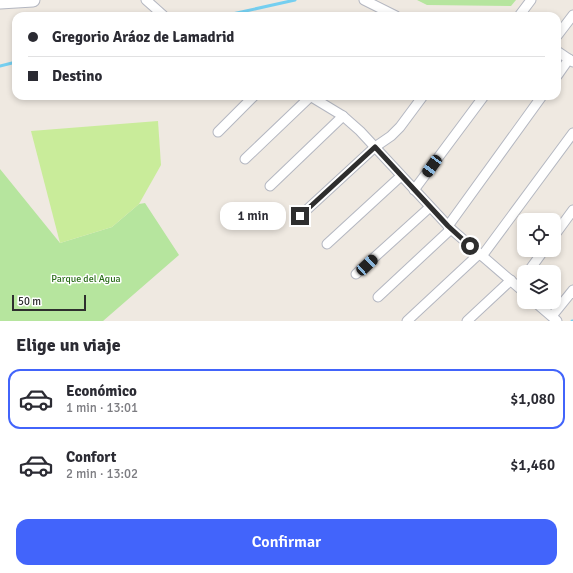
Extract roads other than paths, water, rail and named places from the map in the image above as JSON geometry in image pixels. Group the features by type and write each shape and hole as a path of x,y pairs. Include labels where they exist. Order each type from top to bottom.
{"main road":[{"path":"0,2 33,0"}],"street":[{"path":"146,0 160,12"},
{"path":"364,0 388,12"},
{"path":"522,12 531,0"},
{"path":"561,31 573,15"},
{"path":"561,54 571,61 561,72"},
{"path":"218,132 250,100"},
{"path":"245,159 307,100"},
{"path":"318,100 344,116 375,147 450,228 517,286 467,321"},
{"path":"300,216 375,147 391,136 400,127 420,100"},
{"path":"414,190 481,100"},
{"path":"378,297 450,228 539,100"},
{"path":"270,186 344,116"},
{"path":"406,321 481,255 573,133"},
{"path":"327,244 401,176"},
{"path":"356,274 430,206"},
{"path":"561,226 573,210"},
{"path":"543,309 555,319 573,290"}],"waterway":[{"path":"241,12 295,0"},
{"path":"0,66 12,63"}],"park label":[{"name":"Parque del Agua","path":"86,279"}]}
